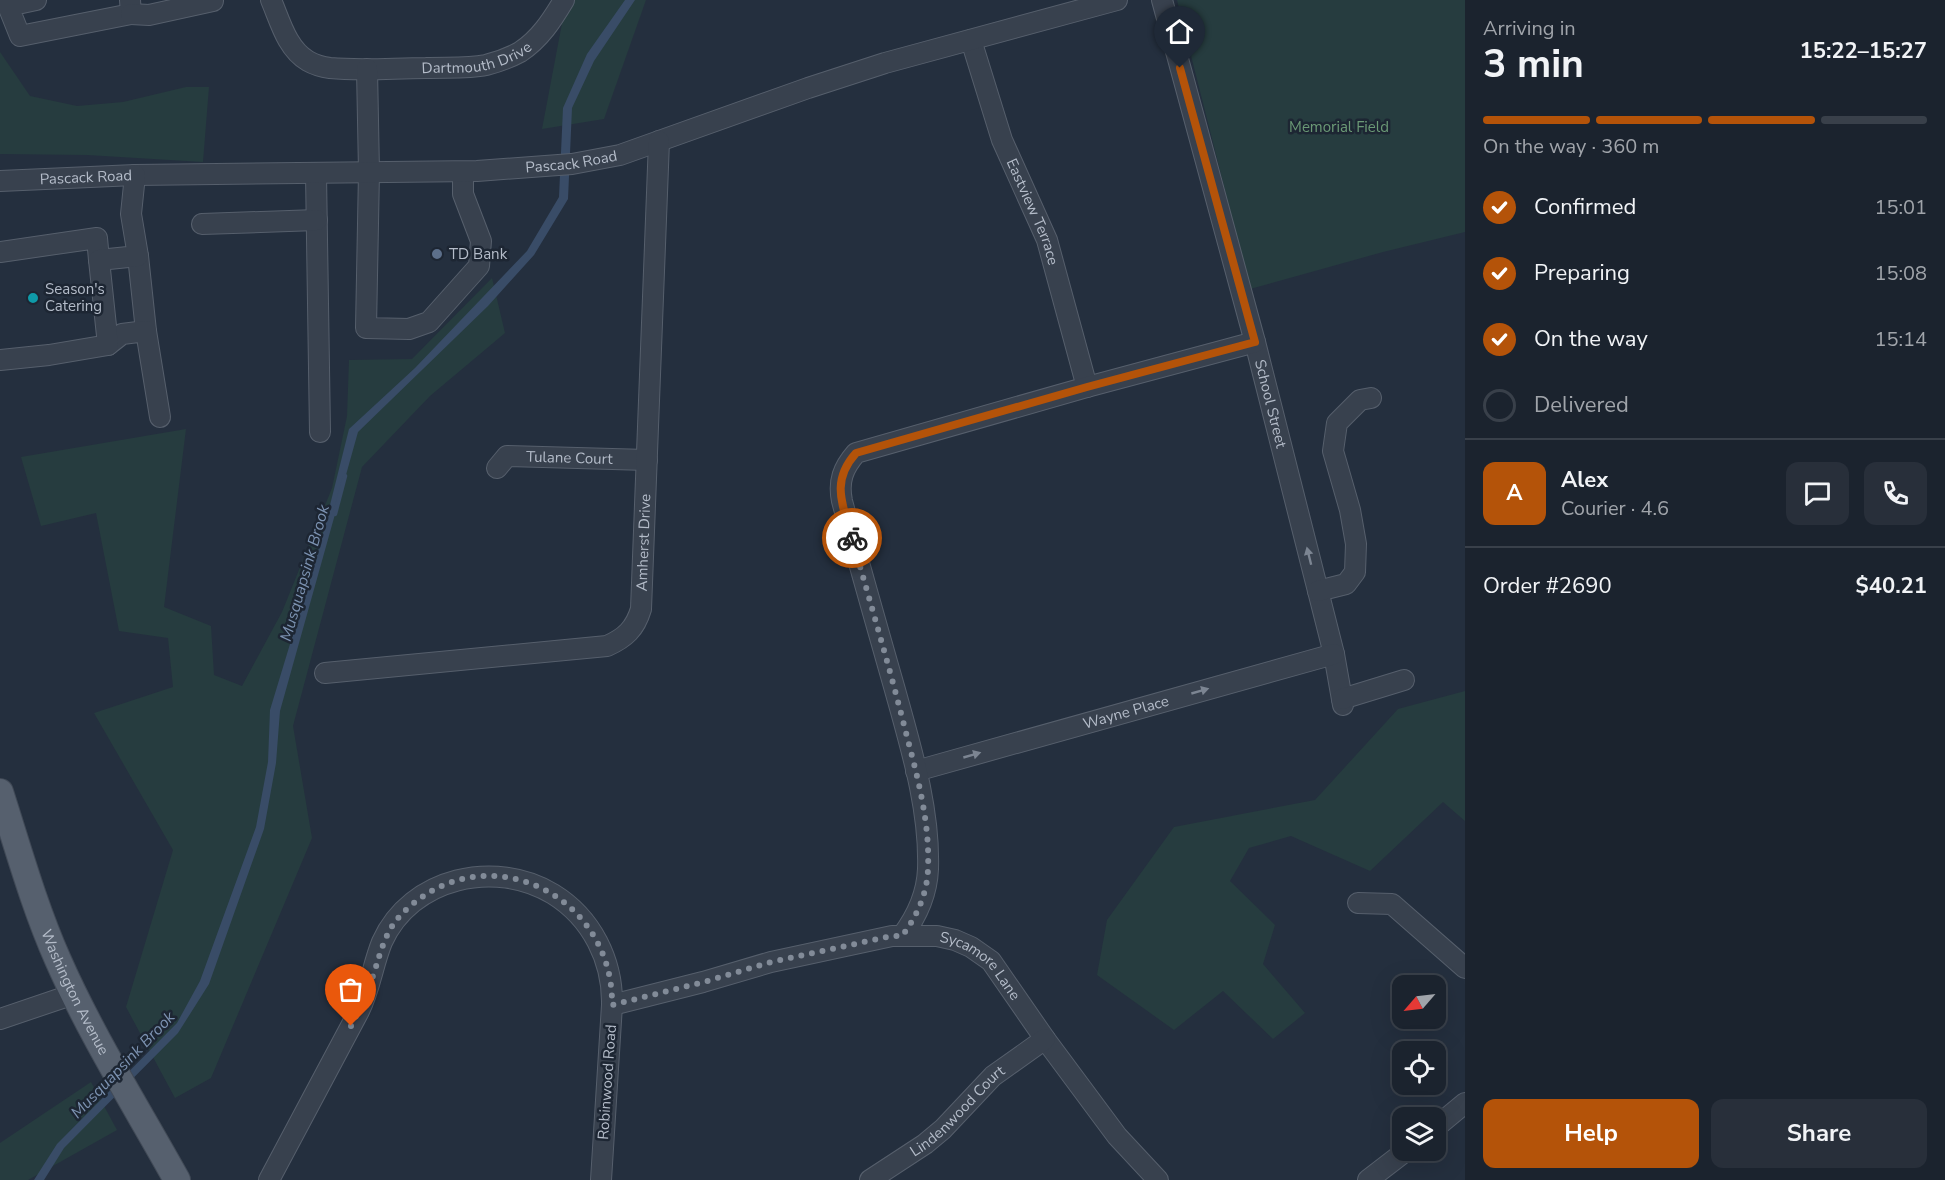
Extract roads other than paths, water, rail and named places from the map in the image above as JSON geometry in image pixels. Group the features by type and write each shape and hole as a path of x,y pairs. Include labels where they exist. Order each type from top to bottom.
{"main road":[{"name":"Washington Avenue","path":"0,792 44,925 74,994 177,1180"}],"street":[{"path":"36,0 8,6 20,36 130,7 149,15 213,1"},
{"name":"Dartmouth Drive","path":"271,0 288,40 296,52 307,60 330,68 367,69 464,67 503,60 536,39 549,24 564,0"},
{"path":"280,21 290,0"},
{"name":"Pascack Road","path":"0,181 135,175 463,172 577,163 620,155 824,82 885,63 1117,0"},
{"name":"School Street","path":"1162,0 1255,342 1334,654 1342,702 1404,680"},
{"name":"Eastview Terrace","path":"971,40 1002,140 1047,240 1087,387"},
{"path":"367,69 369,172 366,328 409,329 429,322 479,266 481,241 463,194 463,172"},
{"name":"Amherst Drive","path":"325,673 607,646 630,632 638,620 641,609 659,141"},
{"path":"316,174 320,432"},
{"path":"135,175 131,214 160,417"},
{"path":"202,224 317,220"},
{"path":"0,252 97,238 108,345"},
{"path":"99,260 138,256"},
{"path":"0,360 108,345 122,334 146,331"},
{"path":"902,936 912,923 926,888 928,870 926,821 916,771 842,501 841,476 847,463 856,453 1255,342"},
{"path":"1318,591 1346,584 1355,572 1356,544 1352,521 1333,451 1337,423 1359,400 1371,398"},
{"name":"Tulane Court","path":"497,468 507,456 647,460"},
{"name":"Wayne Place","path":"916,771 1334,654"},
{"name":"Robinwood Road","path":"269,1180 361,1007 387,934 406,909 421,896 438,886 459,879 479,876 504,876 524,880 541,887 575,911 600,944 608,965 612,987 601,1180"},
{"path":"1358,903 1392,904 1465,968"},
{"name":"Sycamore Lane","path":"612,1005 704,982 771,962 892,936 937,936 956,940 988,958 1044,1039 1117,1136 1158,1180"},
{"path":"0,1019 74,994"},
{"name":"Lindenwood Court","path":"870,1180 926,1144 993,1076 1044,1039"},
{"path":"1446,1120 1462,1109"},
{"path":"1368,1180 1393,1161"}],"water":[{"path":"625,0 635,0 594,61 572,108 568,199 534,255 488,306 358,432 280,711 276,763 264,829 209,984 178,1033 64,1148 44,1180 34,1180 57,1144 177,1023 200,981 256,827 268,762 270,710 320,545 349,429 415,368 527,251 559,197 563,108 587,54"}],"waterway":[{"name":"Musquapsink Brook","path":"335,514 345,476"}],"place":[{"name":"TD Bank","path":"437,254"},
{"name":"Season's Catering","path":"33,298"}],"park label":[{"name":"Memorial Field","path":"1339,127"}]}
